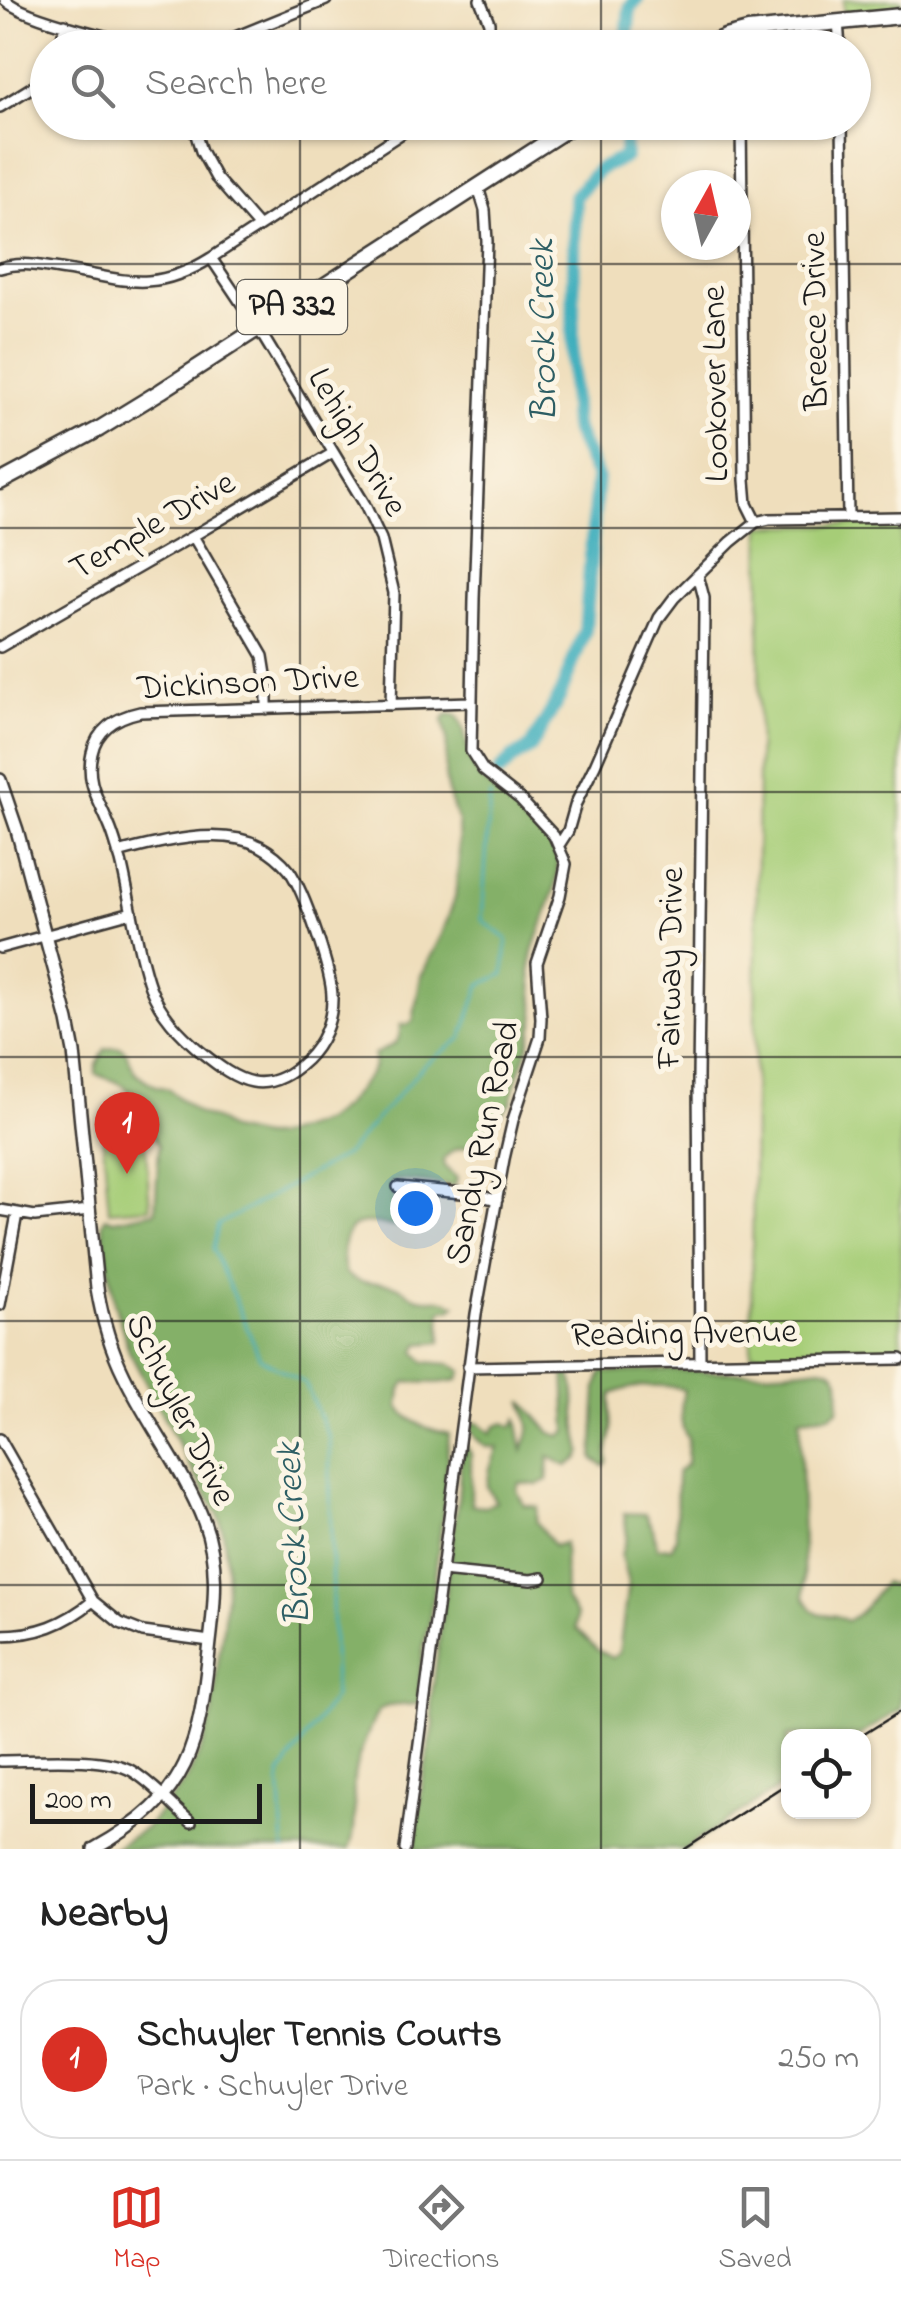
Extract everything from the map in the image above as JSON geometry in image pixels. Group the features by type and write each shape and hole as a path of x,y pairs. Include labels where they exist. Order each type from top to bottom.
{"main road":[{"path":"757,30 901,16"},
{"name":"PA 332","path":"0,482 99,428 550,140"}],"street":[{"path":"5,0 24,13 86,30"},
{"path":"252,30 326,0"},
{"path":"480,0 489,30"},
{"path":"838,21 839,30"},
{"path":"64,30 65,24"},
{"path":"0,108 30,89"},
{"path":"198,140 216,178 258,226"},
{"path":"0,268 27,263 132,282 165,280 211,258 390,140"},
{"name":"Lookover Lane","path":"741,140 744,480 747,504 756,522"},
{"name":"Breece Drive","path":"842,140 848,518"},
{"path":"478,187 486,210 486,241 471,746 476,762 520,799 559,845 660,618 674,598 756,522 901,517"},
{"name":"Lehigh Drive","path":"211,258 258,328 374,522 390,569 394,610 391,705"},
{"name":"Temple Drive","path":"0,647 333,453"},
{"path":"194,536 263,656 267,709"},
{"name":"Fairway Drive","path":"698,575 704,616 698,1078 700,1364"},
{"name":"Dickinson Drive","path":"118,853 174,839 228,838 250,842 289,870 332,984 330,1015 323,1038 287,1075 267,1083 242,1081 182,1036 158,1003 146,972 110,827 90,782 93,748 103,730 120,718 140,712 471,702"},
{"name":"Schuyler Drive","path":"0,780 46,936 74,1052 97,1288 112,1349 198,1508 208,1534 216,1582 199,1728 180,1774 132,1827 94,1849"},
{"name":"Sandy Run Road","path":"406,1849 468,1367 513,1120 540,1038 538,962 563,883 565,858 559,845"},
{"path":"0,948 132,912"},
{"path":"398,1187 497,1200"},
{"path":"0,1210 35,1216 90,1210"},
{"path":"0,1305 16,1214"},
{"name":"Reading Avenue","path":"468,1367 901,1359"},
{"path":"0,1439 94,1600 120,1622 143,1632 210,1641"},
{"path":"442,1571 542,1578"},
{"path":"0,1635 55,1626 94,1600"},
{"path":"0,1761 115,1764 134,1772 191,1822"}],"green space":[{"path":"843,0 901,0 901,9 844,14"},
{"path":"901,524 901,1351 751,1354 761,526"},
{"path":"447,714 457,715 471,762 481,779 534,824 553,848 558,866 533,952 534,1022 511,1103 484,1139 453,1151 443,1160 457,1178 455,1186 399,1180 391,1183 402,1226 360,1224 348,1233 343,1248 346,1274 353,1278 394,1285 416,1297 456,1305 441,1312 441,1342 419,1344 416,1352 424,1362 450,1364 462,1371 458,1380 406,1382 399,1407 415,1422 449,1434 419,1703 388,1706 375,1717 355,1771 349,1849 112,1849 147,1827 187,1779 203,1745 216,1691 226,1570 218,1514 129,1351 114,1302 102,1223 106,1217 113,1220 155,1212 159,1145 133,1108 137,1105 129,1091 96,1074 96,1067 105,1049 120,1047 135,1072 168,1089 199,1114 230,1130 262,1137 276,1137 325,1121 344,1106 370,1074 374,1055 397,1041 400,1025 413,1021 421,976 455,898 458,822 445,774 447,740 443,719"},
{"path":"145,1136 150,1208 109,1211 103,1139"},
{"path":"822,1367 835,1372 839,1382 838,1410 829,1415 800,1418 804,1597 820,1615 834,1615 847,1621 863,1609 884,1583 891,1586 901,1574 901,1709 870,1729 781,1729 781,1787 684,1849 415,1849 422,1783 434,1725 431,1701 463,1440 471,1454 471,1505 496,1502 487,1487 498,1447 486,1447 480,1442 473,1434 471,1422 491,1433 505,1423 512,1427 517,1419 523,1450 530,1429 523,1401 551,1433 561,1436 567,1431 564,1371 570,1373 582,1452 567,1466 549,1457 547,1480 537,1485 519,1483 517,1490 524,1505 538,1507 536,1521 554,1546 564,1543 565,1598 576,1615 576,1629 596,1649 612,1658 619,1653 628,1583 621,1555 627,1536 624,1513 645,1514 657,1548 672,1547 676,1537 677,1472 687,1464 688,1438 682,1421 684,1390 657,1386 628,1389 612,1394 608,1461 604,1466 593,1459 597,1387 602,1372"}],"waterway":[{"name":"Brock Creek","path":"628,30 630,7 637,0"},
{"name":"Brock Creek","path":"500,771 530,748 559,698 585,631 597,477 574,427 575,196 599,169 625,157 625,140"},
{"name":"Brock Creek","path":"284,1849 280,1775 334,1697 329,1438 305,1383 260,1358 213,1249 218,1225 345,1155 424,1065 462,1038 480,985 504,974 507,939 482,920 490,795"}],"railway":[{"path":"871,1730 901,1711"},
{"path":"685,1849 781,1787"}],"place":[{"name":"Schuyler Tennis Courts","path":"127,1174"}]}
